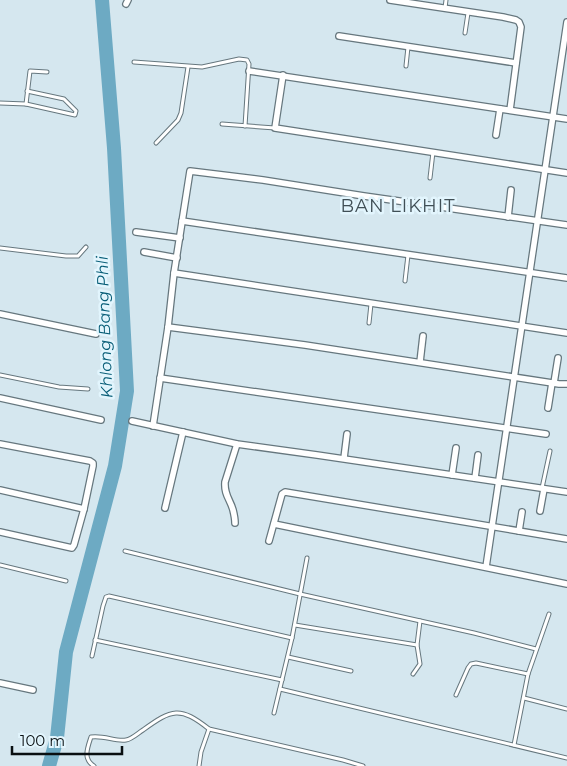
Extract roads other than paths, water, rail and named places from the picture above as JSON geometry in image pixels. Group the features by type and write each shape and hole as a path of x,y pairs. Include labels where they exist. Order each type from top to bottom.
{"street":[{"path":"390,0 510,18 520,22 510,110"},
{"path":"486,567 567,22"},
{"path":"339,36 516,63"},
{"path":"249,71 567,119"},
{"path":"283,75 275,128 567,173"},
{"path":"496,135 500,109"},
{"path":"153,426 189,172 192,170 567,226"},
{"path":"508,217 511,190"},
{"path":"182,221 567,278"},
{"path":"136,232 180,238"},
{"path":"144,252 177,258"},
{"path":"174,273 567,333"},
{"path":"0,314 96,334"},
{"path":"168,327 305,345 567,384"},
{"path":"420,362 424,336"},
{"path":"548,408 558,358"},
{"path":"160,378 546,434"},
{"path":"0,398 101,420"},
{"path":"132,421 237,444 344,458 567,492"},
{"path":"165,508 183,432"},
{"path":"344,458 347,434"},
{"path":"0,444 93,463 84,509 72,548 0,532"},
{"path":"235,523 233,510 224,488 237,444"},
{"path":"452,475 456,448"},
{"path":"475,478 478,455"},
{"path":"540,510 543,488"},
{"path":"0,490 84,509"},
{"path":"269,541 282,494 285,492 567,539"},
{"path":"519,531 522,512"},
{"path":"274,524 567,584"},
{"path":"0,683 33,690"}],"lane":[{"path":"445,8 446,0"},
{"path":"465,33 468,12"},
{"path":"406,66 408,47"},
{"path":"134,62 202,67 239,59 247,60 249,71 245,126"},
{"path":"156,143 178,120 181,113 188,67"},
{"path":"26,104 30,70 47,72"},
{"path":"0,103 26,104 75,115 76,111 64,98 28,91"},
{"path":"222,124 275,128"},
{"path":"430,178 433,152"},
{"path":"0,248 78,256 86,247"},
{"path":"405,281 408,255"},
{"path":"369,324 372,303"},
{"path":"0,375 59,387 88,390"},
{"path":"543,488 550,451"},
{"path":"125,552 300,594 474,632 536,649"},
{"path":"274,712 295,625 307,558"},
{"path":"0,565 66,581"},
{"path":"92,656 103,606 106,597 109,596 292,638"},
{"path":"514,745 528,674 550,614"},
{"path":"413,674 420,664 416,644 420,621"},
{"path":"295,625 416,644"},
{"path":"96,640 282,680"},
{"path":"288,657 351,671"},
{"path":"456,695 471,664 476,663 528,674"},
{"path":"280,689 567,758"},
{"path":"524,698 567,709"},
{"path":"94,766 87,760 91,737 98,736 127,740 157,719 179,712 191,716 208,729 363,766"},
{"path":"199,766 208,729"}],"waterway":[{"name":"Khlong Bang Phli","path":"49,766 57,738 66,652 115,466 127,391 114,148 102,0"}],"district":[{"name":"BAN LIKHIT","path":"398,206"}]}
